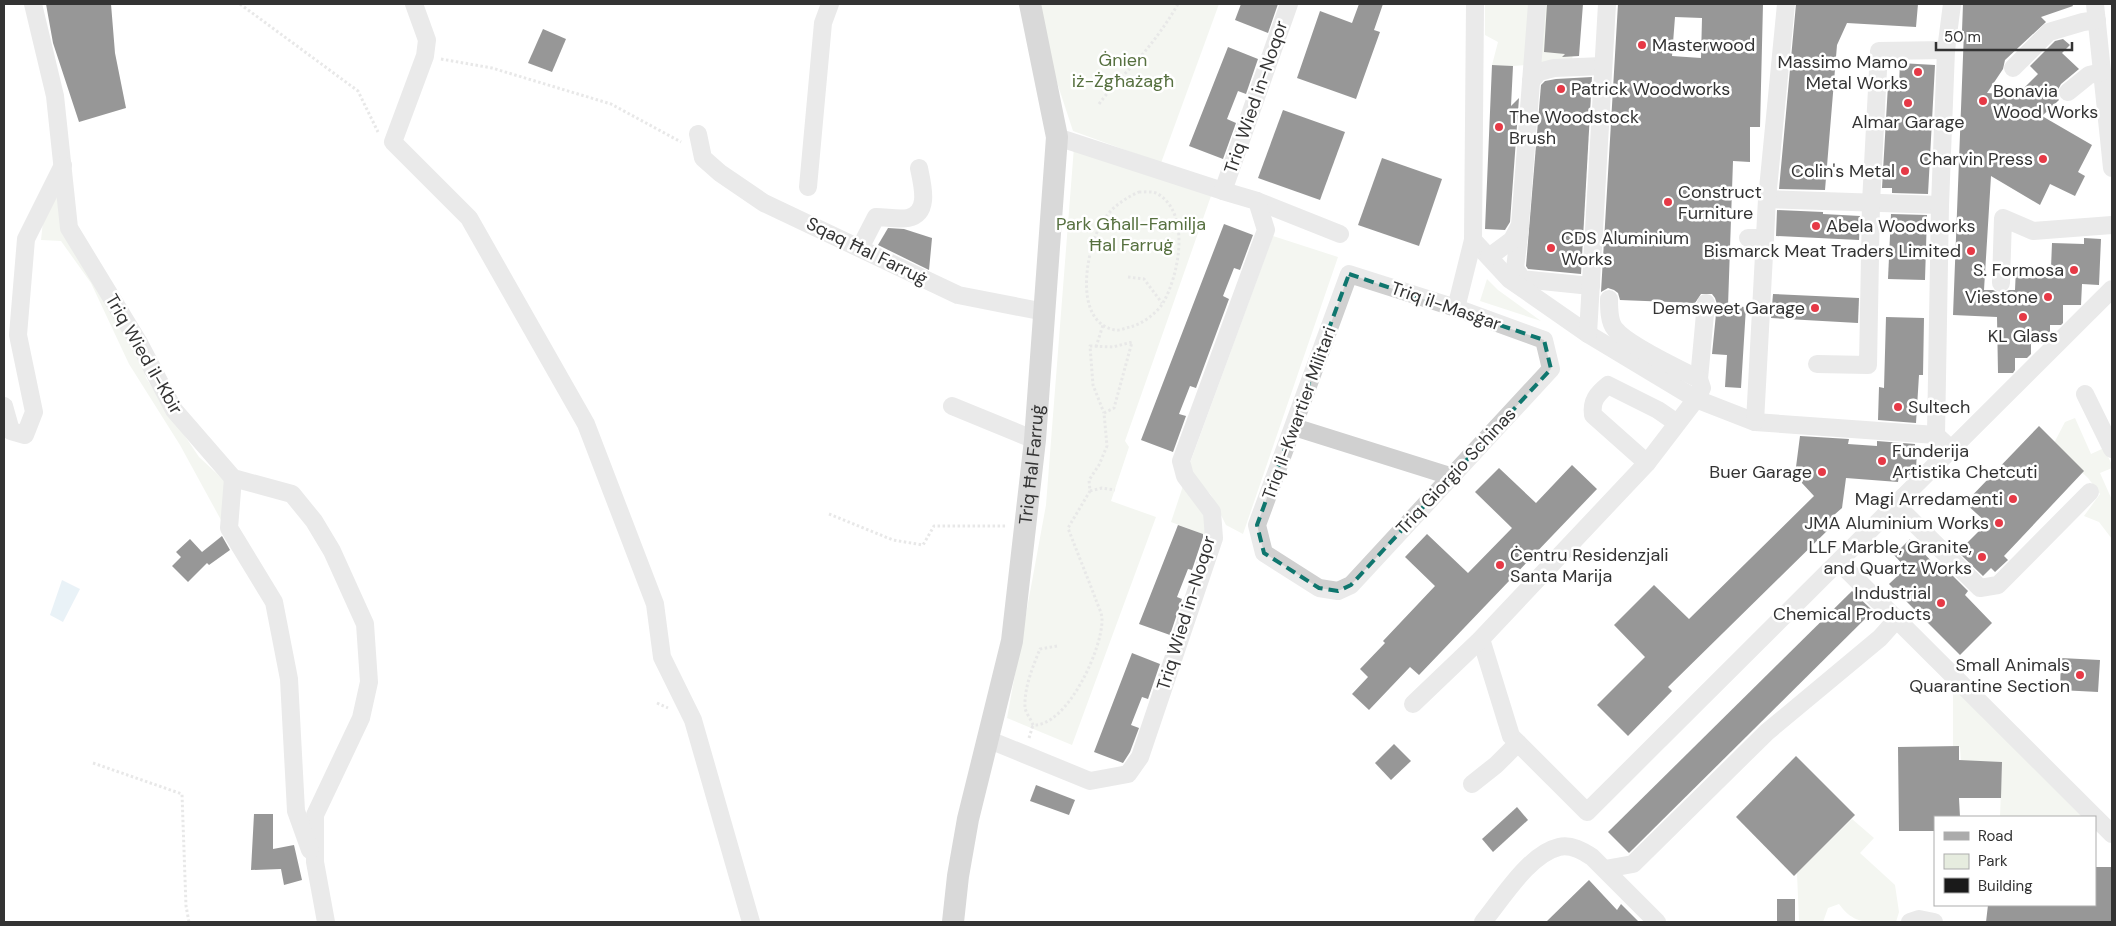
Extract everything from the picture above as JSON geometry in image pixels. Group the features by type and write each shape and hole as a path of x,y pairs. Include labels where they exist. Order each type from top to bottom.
{"main road":[{"name":"Triq Ħal Farruġ","path":"953,922 958,876 968,819 1012,641 1036,440 1056,137 1030,4"}],"street":[{"name":"Triq Wied il-Kbir","path":"33,4 55,96 69,228 139,343 174,410 233,478"},
{"path":"414,4 427,40 425,56 393,142 469,218 586,424 655,604 662,657 692,720 751,922"},
{"path":"808,187 823,23 830,4"},
{"name":"Triq Wied in-Noqor","path":"1223,191 1289,4"},
{"path":"1456,308 1473,240 1475,4"},
{"path":"1537,4 1520,225 1514,268 1522,279 1591,286"},
{"path":"1588,334 1607,4"},
{"path":"1755,422 1757,238 1766,199 1786,4"},
{"path":"1936,435 1940,205 1946,50 1952,4"},
{"path":"2013,68 2049,32 2083,22 2096,12"},
{"path":"2096,12 2112,168"},
{"path":"1817,364 1868,364 1871,203 1879,51 1946,50"},
{"path":"1531,81 1539,72 1554,68 1603,66"},
{"path":"2068,92 2089,75 2102,72"},
{"path":"698,134 703,158"},
{"name":"Triq Wied in-Noqor","path":"1056,137 1256,201 1340,234"},
{"name":"Sqaq Ħal Farruġ","path":"703,158 720,173 764,203 958,295 1045,312"},
{"path":"4,406 12,431 25,435 34,412 18,335 26,239 63,165"},
{"path":"860,248 876,217 909,218 917,214 923,205 924,196 919,168"},
{"path":"1766,199 1940,205"},
{"name":"Triq Wied in-Noqor","path":"987,739 1090,781 1128,774 1140,757 1214,538 1212,512 1185,476 1181,461 1266,230 1256,201"},
{"path":"2001,283 2003,218 2033,231 2112,225"},
{"path":"1489,257 1512,240 1520,225"},
{"path":"1473,240 1509,279 1588,334 1696,398 1755,422 1936,435 1951,449"},
{"name":"Triq il-Masġar","path":"1349,274 1456,308 1544,340"},
{"name":"Triq il-Kwartier Militari","path":"1338,591 1318,588 1264,553 1257,525 1349,274"},
{"path":"1481,639 1511,736 1587,812 2112,289"},
{"path":"1609,299 1610,313 1615,329 1635,345 1699,379"},
{"path":"1413,704 1481,639 1647,463 1696,398 1702,388 1699,379 1703,339 1701,303"},
{"name":"Triq Giorgio Schinas","path":"1338,591 1351,586 1450,476 1551,369 1544,340"},
{"path":"1647,463 1593,416 1592,405 1598,393 1608,385 1658,410 1677,423"},
{"path":"2085,394 2112,449"},
{"path":"952,406 1036,440"},
{"path":"1294,427 1450,476"},
{"path":"315,862 315,814 361,718 369,682 365,624 332,551 314,521 292,494 233,478 229,528 274,602 289,679 296,811 315,862 326,922"},
{"path":"1896,505 1980,588 1998,585 2090,492"},
{"path":"1839,562 2094,816"},
{"path":"1605,869 1633,864 1767,732 1880,638 1897,619"},
{"path":"1472,784 1496,765 1518,743"},
{"path":"2096,818 2112,834"},
{"path":"1483,922 1540,854 1561,846 1579,849 1605,869 1657,922"},
{"path":"1910,922 1919,919 1934,922"}],"path":[{"path":"240,4 358,91 377,131 393,142"},
{"path":"1099,104 1110,88 1135,62 1169,20 1178,4"},
{"path":"425,56 492,68 611,104 686,144 703,158"},
{"path":"1139,192 1156,193 1169,204 1178,225 1179,251 1175,271 1162,303 1139,324 1116,330 1103,325 1095,317 1088,300 1086,283 1088,259 1100,226 1123,199 1139,192"},
{"path":"1128,277 1144,279 1162,303"},
{"path":"1096,347 1103,325"},
{"path":"1057,646 1040,649 1035,662 1025,708 1033,725 1041,725 1056,717 1070,702 1096,649 1102,618 1068,528 1090,491 1089,480 1107,446 1104,414 1093,385 1090,346 1113,347 1132,342 1114,408 1104,414"},
{"path":"1090,491 1102,488 1114,490"},
{"path":"829,514 893,540 923,545 934,526 1026,526"},
{"path":"93,763 182,794 186,906 189,922"}],"highlighted area":[{"path":"1349,274 1544,340 1551,369 1351,585 1338,591 1319,588 1264,553 1257,525"}],"green space":[{"name":"Ġnien iż-Żgħażagħ","path":"1039,4 1219,4 1161,163 1073,131 1048,55"},
{"path":"1485,4 1579,4 1572,61 1513,66 1492,65 1498,42 1485,35"},
{"name":"Park Għall-Familja Ħal Farruġ","path":"1074,147 1211,196 1125,441 1129,447 1111,501 1156,517 1072,745 1007,718 1046,505"},
{"path":"63,184 60,226 83,254 144,369 146,378 199,457 229,485 221,520 180,445 129,364 91,283 61,241 41,240 44,212"},
{"path":"1273,236 1338,257 1243,534 1226,525 1211,495 1194,476 1190,463"},
{"path":"1487,279 1498,290 1541,321 1480,301"},
{"path":"2075,418 2091,454 2104,448 2112,465 2112,468 2100,473 2112,500 2112,539 2099,522 2084,516 2100,494 2088,478 2053,445 2065,422"},
{"path":"1183,486 1203,506 1208,536 1171,522"},
{"path":"1953,688 2085,816 2000,816 2002,762 1961,761 1960,747 1953,746"},
{"path":"1852,819 1874,838 1860,853 1895,885 1899,912 1896,922 1863,921 1851,916 1839,904 1828,908 1823,922 1799,922 1797,873"}],"water":[{"path":"62,580 80,589 63,622 50,615"}],"building":[{"path":"46,4 111,4 115,53 126,108 79,122 53,43"},
{"path":"1241,4 1278,4 1268,33 1235,20"},
{"path":"1359,4 1383,4 1374,30 1380,32 1356,99 1297,78 1320,11 1352,23"},
{"path":"1547,4 1583,4 1579,56 1562,57 1565,54 1544,52"},
{"path":"1618,4 1763,4 1760,127 1750,127 1750,162 1733,161 1728,306 1746,307 1741,388 1725,387 1727,355 1712,354 1717,304 1712,294 1701,294 1695,303 1620,300 1618,293 1614,290 1608,288 1601,292","holes":["1675,17 1702,18 1701,58 1672,56"]},
{"path":"1796,4 1918,4 1916,27 1847,23 1837,45 1825,190 1779,189"},
{"path":"1963,4 2072,4 2073,6 2041,17 2046,22 2005,60 2003,69 1987,93 2017,95 2038,74 2030,66 2055,41 2063,39 2070,45 2062,53 2079,69 2061,84 2055,95 2059,100 2042,116 2092,145 2078,172 2085,176 2075,196 2050,184 2040,205 1991,176 1984,290 1993,290 2001,294 2009,290 2015,290 2016,268 2051,268 2052,243 2084,244 2084,238 2101,239 2099,285 2082,284 2081,305 2063,305 2063,323 2061,325 2050,325 2050,336 2042,344 2031,344 2031,354 2027,358 2015,358 2015,370 2013,373 1998,373 1997,317 1953,315 1964,31 1962,31"},
{"path":"543,29 566,39 552,72 528,63"},
{"path":"1228,47 1258,59 1246,94 1238,91 1227,119 1236,123 1223,159 1189,146"},
{"path":"1900,63 1935,65 1928,194 1892,193 1892,188 1882,188 1888,85 1899,85"},
{"name":"The Woodstock Brush","path":"1492,65 1513,66 1511,106 1519,98 1510,222 1505,230 1485,229"},
{"path":"1592,77 1581,274 1528,269 1526,266 1541,85 1545,81 1556,79"},
{"path":"1283,110 1345,132 1320,200 1258,178"},
{"path":"1382,158 1442,179 1419,246 1358,225"},
{"name":"Abela Woodworks","path":"1777,210 1860,216 1859,240 1776,236"},
{"path":"1891,214 1927,215 1925,280 1888,279"},
{"path":"1224,224 1253,235 1240,270 1234,268 1223,296 1229,299 1196,388 1190,386 1179,414 1186,416 1173,452 1141,440"},
{"path":"888,228 904,229 932,238 929,270 878,245"},
{"name":"Demsweet Garage","path":"1773,294 1859,298 1858,323 1771,318"},
{"path":"1886,317 1924,318 1923,375 1919,375 1916,423 1878,420 1879,387 1884,388"},
{"path":"2039,426 2084,471 2004,556 2008,560 1995,572 1991,568 1983,576 1958,552 1987,523 1965,503"},
{"path":"1800,436 1849,439 1848,444 1877,446 1877,441 1915,444 1915,449 1917,449 1916,470 1911,475 1899,474 1898,482 1846,478 1842,508 1826,522 1831,527 1668,687 1672,691 1628,736 1597,705 1645,657 1614,625 1654,585 1689,619 1814,496 1801,482 1796,467"},
{"name":"Ċentru Residenzjali Santa Marija","path":"1572,465 1597,489 1419,675 1410,667 1369,710 1352,694 1368,677 1360,669 1385,643 1383,641 1435,586 1405,557 1427,534 1468,573 1512,528 1475,492 1499,468 1536,503"},
{"path":"1178,525 1203,534 1203,537 1192,570 1188,569 1177,597 1182,599 1170,635 1139,624"},
{"path":"222,536 230,550 209,565 207,563 188,582 172,566 181,557 176,552 190,539 202,552"},
{"name":"Industrial Chemical Products","path":"1910,539 1940,570 1944,567 1968,591 1965,595 1992,623 1960,655 1889,584 1906,568 1894,555"},
{"path":"1852,591 1873,611 1629,853 1608,832"},
{"path":"1132,653 1160,664 1148,699 1142,697 1131,725 1139,728 1130,752 1123,763 1094,752"},
{"name":"Small Animals Quarantine Section","path":"2061,658 2100,660 2098,692 2060,690"},
{"path":"1394,744 1411,761 1391,780 1375,763"},
{"path":"1959,746 1959,760 2002,762 2001,798 1959,798 1960,816 1934,816 1934,831 1899,831 1898,747"},
{"path":"1796,756 1855,815 1794,876 1736,817"},
{"path":"1036,785 1075,800 1069,815 1030,801"},
{"path":"1517,807 1528,820 1493,852 1482,839"},
{"path":"254,814 273,814 273,849 294,845 302,880 284,885 281,869 251,870"},
{"path":"2096,867 2112,867 2112,922 1986,922 1988,906 2096,906"},
{"path":"1589,880 1617,910 1621,904 1639,922 1546,922"},
{"path":"1777,899 1795,899 1795,922 1777,922"}],"place":[{"name":"Masterwood","path":"1642,45"},
{"name":"Massimo Mamo Metal Works","path":"1918,72"},
{"name":"Patrick Woodworks","path":"1561,89"},
{"name":"Bonavia Wood Works","path":"1983,101"},
{"name":"Almar Garage","path":"1908,103"},
{"name":"The Woodstock Brush","path":"1499,127"},
{"name":"Charvin Press","path":"2043,159"},
{"name":"Colin's Metal","path":"1905,171"},
{"name":"Construct Furniture","path":"1668,202"},
{"name":"Abela Woodworks","path":"1816,226"},
{"name":"CDS Aluminium Works","path":"1551,248"},
{"name":"Bismarck Meat Traders Limited","path":"1971,251"},
{"name":"S. Formosa","path":"2074,270"},
{"name":"Viestone","path":"2048,297"},
{"name":"Demsweet Garage","path":"1815,308"},
{"name":"KL Glass","path":"2023,317"},
{"name":"Sultech","path":"1898,407"},
{"name":"Funderija Artistika Chetcuti","path":"1882,461"},
{"name":"Buer Garage","path":"1822,472"},
{"name":"Magi Arredamenti","path":"2013,499"},
{"name":"JMA Aluminium Works","path":"1999,523"},
{"name":"LLF Marble, Granite, and Quartz Works","path":"1982,557"},
{"name":"Ċentru Residenzjali Santa Marija","path":"1500,565"},
{"name":"Industrial Chemical Products","path":"1941,603"},
{"name":"Small Animals Quarantine Section","path":"2080,675"}]}
